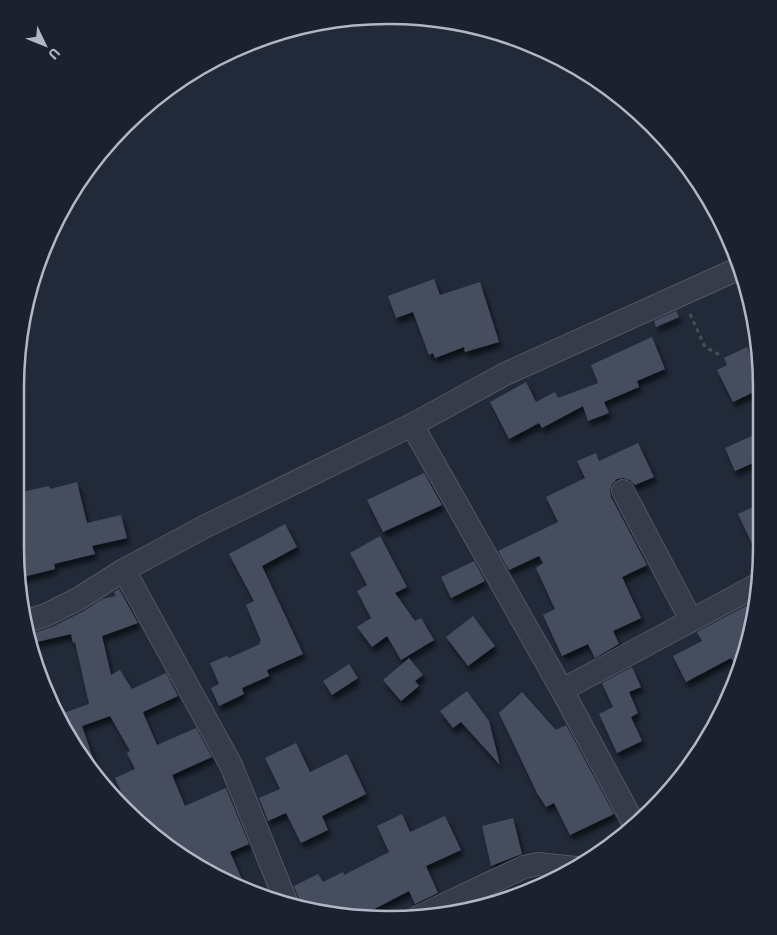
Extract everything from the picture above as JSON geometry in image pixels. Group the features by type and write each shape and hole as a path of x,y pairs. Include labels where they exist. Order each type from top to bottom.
{"street":[{"path":"31,620 46,615 78,599 124,570 204,526 412,425 506,374 734,271"},
{"path":"412,425 562,690 631,819"},
{"path":"623,491 691,620"},
{"path":"124,570 231,764 284,896"},
{"path":"562,690 750,589"},
{"path":"440,907 524,867 538,864 563,867"}],"path":[{"path":"681,295 705,347 720,356"}],"building":[{"path":"434,279 440,295 480,282 499,342 465,352 464,347 435,358 433,353 429,355 413,312 396,318 388,296"},
{"path":"676,311 679,317 656,327 654,321"},
{"path":"652,337 665,369 637,381 639,387 604,402 609,413 588,421 583,406 542,428 539,423 509,439 490,402 526,382 536,402 555,392 558,398 598,383 591,365"},
{"path":"747,347 751,356 753,392 733,402 717,370 727,365 724,358"},
{"path":"753,435 753,463 735,471 725,448"},
{"path":"638,443 654,477 635,485 630,480 617,479 612,484 610,491 611,497 647,565 622,577 641,618 613,631 619,644 595,658 588,644 562,656 543,615 555,609 536,568 543,563 539,556 509,570 498,551 558,522 546,497 585,478 577,461 596,453 599,461"},
{"path":"424,473 442,505 383,532 367,500"},
{"path":"77,482 87,523 121,515 127,538 92,546 95,554 54,564 55,569 26,576 24,492 49,486 50,489"},
{"path":"753,507 753,546 738,514"},
{"path":"285,524 297,547 262,566 303,654 267,670 269,676 242,688 244,694 219,706 211,688 219,684 210,663 227,656 229,658 260,644 259,642 261,641 246,605 254,601 229,554"},
{"path":"380,536 407,587 395,593 415,621 421,618 434,640 401,660 387,636 372,647 357,627 371,618 357,591 367,585 350,553"},
{"path":"474,561 485,581 451,598 441,577"},
{"path":"119,589 138,623 102,636 111,675 120,670 132,689 166,673 178,696 143,712 144,715 157,745 196,728 212,757 172,775 185,806 226,788 249,844 230,852 242,880 206,862 166,836 122,796 115,778 135,769 127,753 130,751 110,716 82,726 94,762 64,713 89,704 75,642 73,643 71,634 36,642 34,633 52,627 84,611 102,599 116,596 114,592"},
{"path":"746,606 748,608 734,663 731,658 686,682 673,656 702,641 697,632"},
{"path":"473,616 495,646 468,666 446,637"},
{"path":"409,658 423,675 415,681 419,686 401,701 383,680"},
{"path":"349,664 358,678 332,695 323,681"},
{"path":"632,667 641,687 629,692 638,713 631,717 642,741 617,753 599,714 613,707 602,683"},
{"path":"467,691 489,721 500,765 461,722 453,728 440,711"},
{"path":"522,692 556,730 566,725 614,814 570,835 554,803 546,807 537,793 499,713"},
{"path":"296,743 310,772 347,754 366,794 322,816 328,830 301,843 286,813 268,821 259,798 280,789 265,758"},
{"path":"402,814 410,832 445,816 461,850 426,866 438,893 415,904 409,891 372,910 341,908 299,900 294,886 318,874 323,882 343,872 344,875 389,852 377,826"},
{"path":"513,818 522,854 491,866 482,826"}]}
